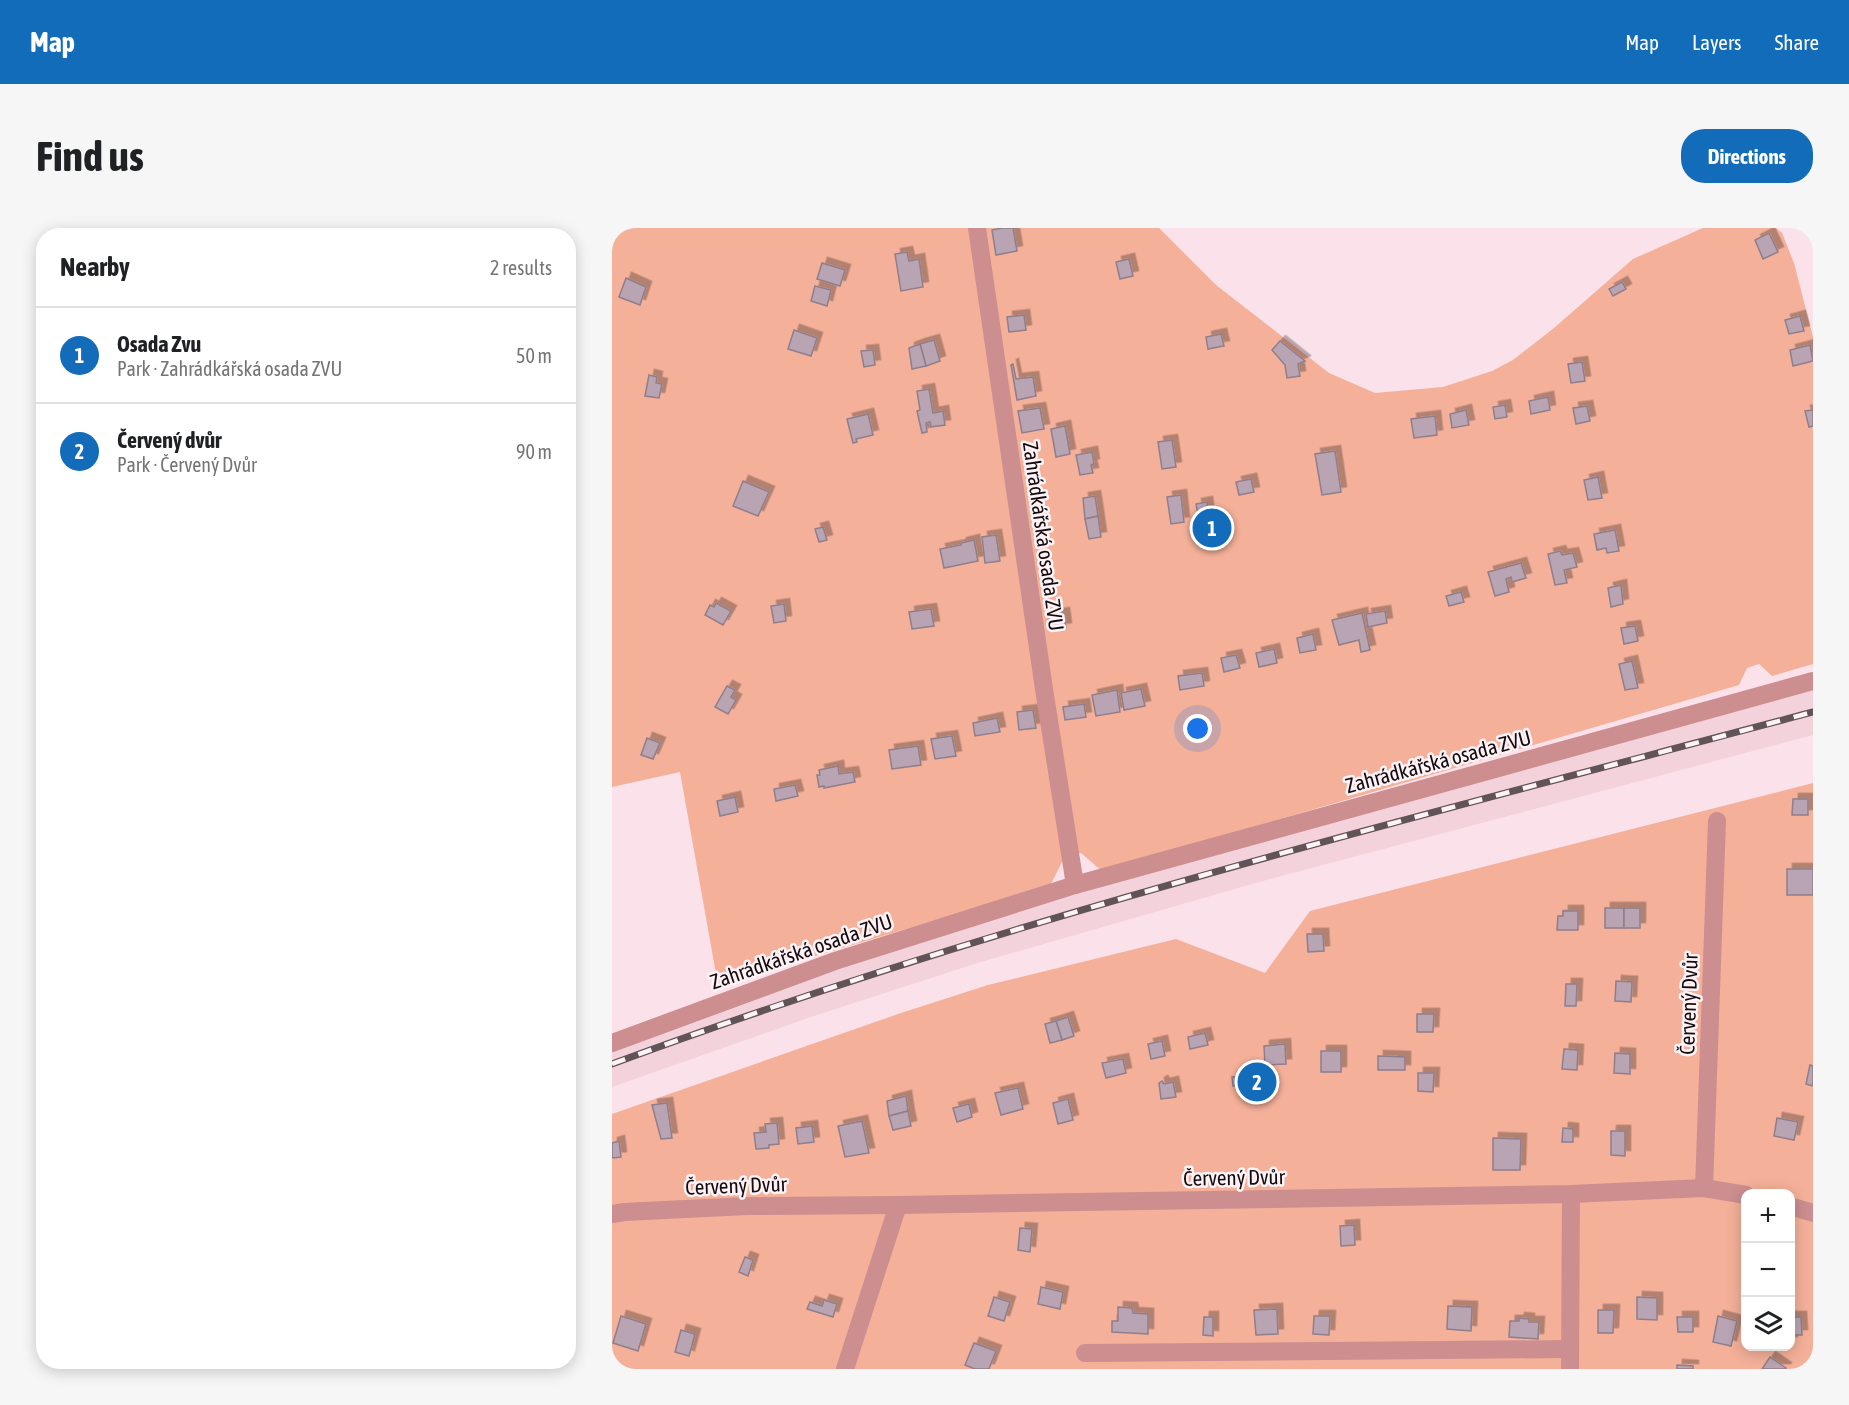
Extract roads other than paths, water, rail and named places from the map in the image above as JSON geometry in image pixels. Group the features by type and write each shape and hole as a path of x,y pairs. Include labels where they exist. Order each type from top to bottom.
{"street":[{"name":"Zahrádkářská osada ZVU","path":"976,228 1075,885"},
{"name":"Zahrádkářská osada ZVU","path":"612,1043 835,961 1075,885 1813,681"},
{"name":"Červený Dvůr","path":"1704,1188 1717,821"},
{"name":"Červený Dvůr","path":"612,1214 747,1206 1571,1194 1704,1188 1741,1194"},
{"path":"1570,1369 1571,1194"},
{"path":"845,1369 898,1205"},
{"path":"1795,1207 1813,1213"},
{"path":"1085,1353 1570,1349"}],"railway":[{"path":"612,1064 908,963 1058,917 1359,832 1813,712"}],"place":[{"name":"Osada Zvu","path":"1212,528"},
{"name":"Červený dvůr","path":"1257,1082"}]}
